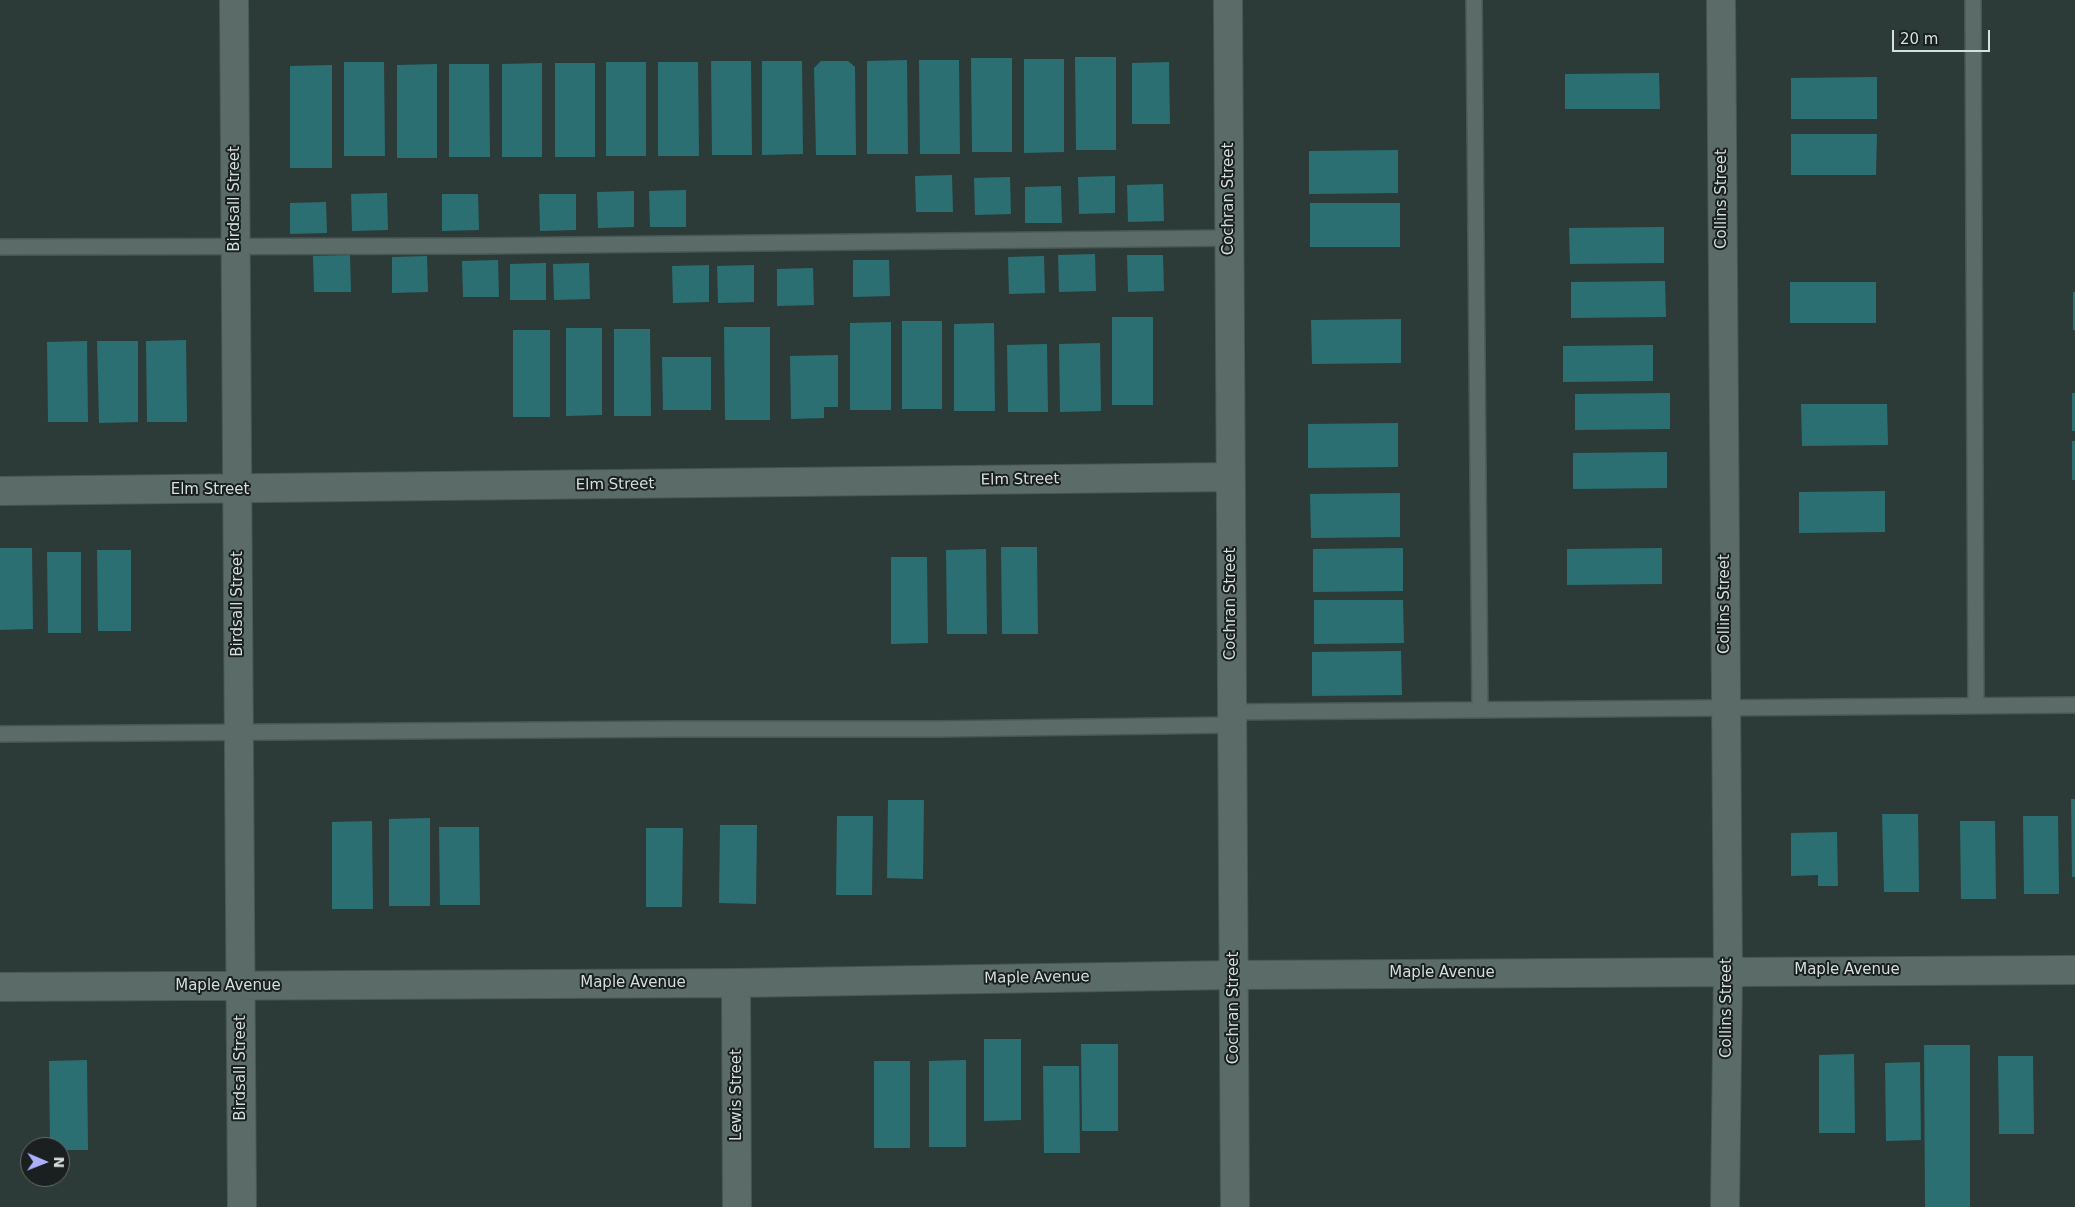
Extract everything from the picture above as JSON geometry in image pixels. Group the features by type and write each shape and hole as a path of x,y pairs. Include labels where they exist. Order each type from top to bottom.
{"street":[{"name":"Birdsall Street","path":"234,0 242,1207"},
{"name":"Cochran Street","path":"1228,0 1235,1207"},
{"name":"Collins Street","path":"1721,0 1728,971 1725,1207"},
{"name":"Elm Street","path":"0,491 237,490 1230,477"},
{"name":"Maple Avenue","path":"0,988 736,983 1233,975 2075,970"},
{"name":"Lewis Street","path":"736,983 737,1207"}],"lane":[{"path":"1474,0 1480,710"},
{"path":"1973,0 1976,706"},
{"path":"0,247 236,247 1229,238"},
{"path":"0,734 938,729 1480,710 2075,705"}],"building":[{"path":"1075,57 1116,57 1116,150 1076,150"},
{"path":"971,58 1012,58 1012,152 972,152"},
{"path":"1024,59 1064,59 1064,152 1024,153"},
{"path":"907,60 908,154 867,154 867,61"},
{"path":"919,60 959,60 960,154 920,154"},
{"path":"711,61 751,61 752,155 712,155"},
{"path":"762,61 802,61 803,154 762,155"},
{"path":"821,61 848,61 855,67 856,155 816,155 814,68"},
{"path":"344,62 384,62 385,156 344,156"},
{"path":"606,62 646,62 646,156 606,156"},
{"path":"658,62 698,62 699,156 658,156"},
{"path":"1169,62 1170,124 1132,124 1132,63"},
{"path":"542,63 542,157 502,157 502,64"},
{"path":"555,63 595,63 595,157 555,157"},
{"path":"437,64 437,158 397,158 397,65"},
{"path":"449,64 489,64 490,157 449,157"},
{"path":"332,65 332,168 290,168 290,66"},
{"path":"1659,73 1660,109 1565,109 1565,74"},
{"path":"1877,77 1877,119 1791,119 1791,78"},
{"path":"1791,134 1877,134 1876,175 1791,175"},
{"path":"1398,150 1398,193 1309,194 1309,151"},
{"path":"952,175 953,212 916,212 915,176"},
{"path":"1115,176 1115,213 1079,214 1078,177"},
{"path":"1010,177 1011,214 975,215 974,178"},
{"path":"1163,184 1164,221 1128,222 1127,185"},
{"path":"1061,186 1062,223 1025,223 1025,187"},
{"path":"686,190 686,227 650,227 649,191"},
{"path":"634,191 634,227 598,228 597,192"},
{"path":"387,193 388,230 352,231 351,194"},
{"path":"442,194 478,194 479,230 442,231"},
{"path":"539,194 576,194 576,230 540,231"},
{"path":"326,202 327,233 290,234 290,203"},
{"path":"1310,203 1400,203 1400,247 1310,247"},
{"path":"1664,227 1664,263 1570,264 1569,228"},
{"path":"1095,254 1096,291 1059,292 1058,255"},
{"path":"350,255 351,292 314,292 313,256"},
{"path":"1127,255 1163,255 1164,291 1128,292"},
{"path":"427,256 428,292 392,293 392,257"},
{"path":"1044,256 1045,293 1009,294 1008,257"},
{"path":"498,260 499,297 463,297 462,261"},
{"path":"853,260 889,260 890,296 853,297"},
{"path":"546,263 546,300 510,300 510,264"},
{"path":"589,263 590,299 554,300 553,264"},
{"path":"709,265 709,302 673,303 672,266"},
{"path":"754,265 754,302 718,303 717,266"},
{"path":"813,268 814,305 777,306 777,269"},
{"path":"1665,281 1666,317 1571,318 1571,282"},
{"path":"1790,282 1876,282 1876,323 1790,323"},
{"path":"2073,292 2075,292 2075,330 2073,330"},
{"path":"1112,317 1153,317 1153,405 1112,405"},
{"path":"1401,319 1401,363 1312,364 1311,320"},
{"path":"902,321 942,321 942,409 902,409"},
{"path":"891,322 891,410 850,410 850,323"},
{"path":"994,323 995,411 954,411 954,324"},
{"path":"724,327 770,327 770,420 725,420"},
{"path":"566,328 602,328 602,415 566,416"},
{"path":"614,329 650,329 651,416 614,416"},
{"path":"513,330 550,330 550,417 513,417"},
{"path":"186,340 187,422 147,422 146,341"},
{"path":"87,341 88,422 48,422 47,342"},
{"path":"97,341 138,341 138,422 99,423"},
{"path":"1100,343 1101,411 1060,412 1059,344"},
{"path":"1047,344 1048,412 1008,412 1007,345"},
{"path":"1653,345 1653,381 1563,382 1563,346"},
{"path":"838,355 838,407 824,407 824,418 791,419 790,356"},
{"path":"662,357 711,357 711,410 663,410"},
{"path":"1670,393 1670,429 1575,430 1575,394"},
{"path":"2072,393 2075,393 2075,431 2072,431"},
{"path":"1801,404 1887,404 1888,445 1802,446"},
{"path":"1398,423 1398,467 1308,468 1308,424"},
{"path":"2072,441 2075,441 2075,480 2072,480"},
{"path":"1667,452 1667,488 1573,489 1573,453"},
{"path":"1885,491 1885,532 1799,533 1799,492"},
{"path":"1400,493 1400,537 1311,538 1310,494"},
{"path":"1001,547 1037,547 1038,634 1002,634"},
{"path":"0,548 32,548 33,629 0,630"},
{"path":"1403,548 1403,591 1313,592 1313,549"},
{"path":"1662,548 1662,584 1567,585 1567,549"},
{"path":"986,549 987,634 947,634 946,550"},
{"path":"97,550 131,550 131,631 98,631"},
{"path":"47,552 81,552 81,633 48,633"},
{"path":"891,557 927,557 928,643 891,644"},
{"path":"1314,600 1403,600 1404,643 1314,644"},
{"path":"1401,651 1402,695 1312,696 1312,652"},
{"path":"2071,799 2075,799 2075,877 2072,877"},
{"path":"888,800 924,800 923,879 887,878"},
{"path":"1882,814 1918,814 1919,892 1884,892"},
{"path":"837,816 873,816 872,895 836,895"},
{"path":"2023,816 2058,816 2059,894 2024,894"},
{"path":"430,818 430,906 389,906 389,819"},
{"path":"372,821 373,909 332,909 332,822"},
{"path":"1960,821 1995,821 1996,899 1961,899"},
{"path":"720,825 757,825 756,904 719,903"},
{"path":"439,827 479,827 480,905 440,905"},
{"path":"646,828 683,828 682,907 646,907"},
{"path":"1837,832 1838,886 1818,886 1818,875 1791,876 1791,833"},
{"path":"984,1039 1021,1039 1021,1120 984,1121"},
{"path":"1081,1044 1118,1044 1118,1131 1082,1131"},
{"path":"1924,1045 1970,1045 1970,1207 1925,1207"},
{"path":"1854,1054 1855,1133 1819,1133 1819,1055"},
{"path":"1998,1056 2033,1056 2034,1134 1999,1134"},
{"path":"87,1060 88,1150 70,1150 70,1137 50,1137 49,1061"},
{"path":"966,1060 966,1147 929,1147 929,1061"},
{"path":"874,1061 910,1061 910,1148 874,1148"},
{"path":"1920,1062 1921,1140 1886,1141 1885,1063"},
{"path":"1043,1066 1079,1066 1080,1153 1044,1153"}]}
